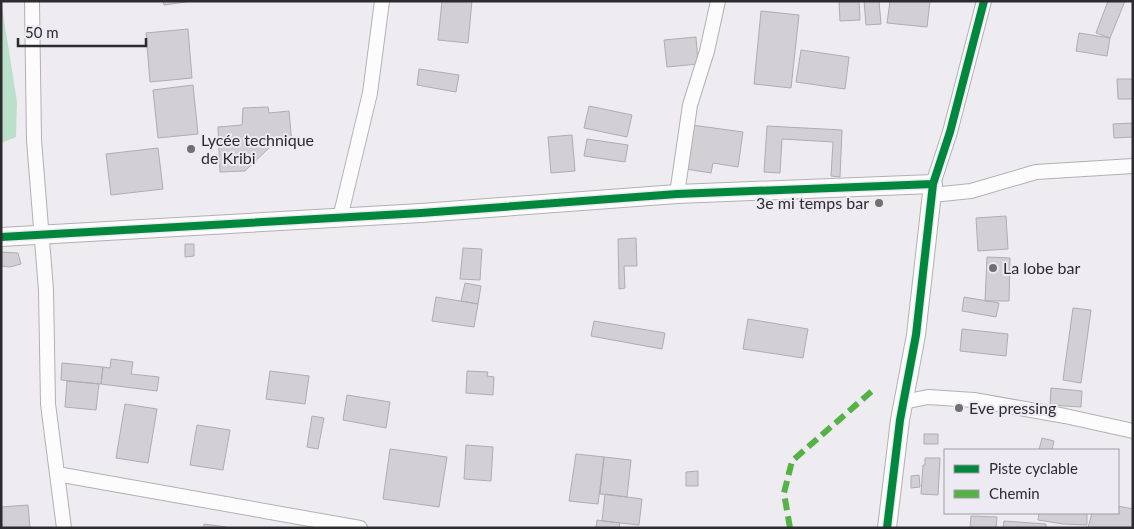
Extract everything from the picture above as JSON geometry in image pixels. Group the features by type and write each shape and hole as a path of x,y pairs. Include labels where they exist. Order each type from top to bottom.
{"street":[{"path":"32,1 34,140 46,290 48,404 64,528"},
{"path":"340,218 370,93 382,1"},
{"path":"677,194 690,105 718,1"},
{"path":"887,528 903,402 916,335 932,189 950,132 984,1"},
{"path":"1,237 420,213 677,194 932,189 971,191 1036,172 1133,166"},
{"path":"903,402 928,397 974,400 1065,416 1133,431"},
{"path":"57,474 360,528"}],"green space":[{"path":"1,1 17,102 16,137 1,143"}],"building":[{"path":"163,1 193,1 164,5"},
{"path":"442,1 472,1 468,43 438,40"},
{"path":"839,1 859,1 860,20 840,21"},
{"path":"864,1 879,1 881,24 866,25"},
{"path":"890,1 930,1 927,27 887,23"},
{"path":"1108,1 1125,1 1110,38 1096,33"},
{"path":"761,11 799,15 791,88 754,84"},
{"path":"188,29 192,78 150,82 146,33"},
{"path":"1079,33 1110,38 1107,56 1076,51"},
{"path":"696,37 698,64 667,67 664,40"},
{"path":"801,50 849,57 845,89 796,82"},
{"path":"419,69 459,75 456,92 417,85"},
{"path":"1117,79 1133,79 1133,99 1118,99"},
{"path":"193,85 198,134 158,138 153,90"},
{"path":"589,106 632,115 627,137 584,128"},
{"path":"268,107 269,113 289,111 292,144 272,145 245,171 220,172 218,127 242,125 243,108"},
{"path":"1133,123 1133,137 1114,138 1113,124"},
{"path":"692,125 743,132 738,167 713,163 711,173 686,169"},
{"path":"767,126 842,130 840,177 831,176 833,142 782,139 780,173 764,172"},
{"path":"572,135 575,171 551,173 548,137"},
{"path":"587,139 628,145 625,162 584,156"},
{"path":"158,148 163,189 111,195 106,154"},
{"path":"1006,216 1008,249 978,251 976,218"},
{"path":"636,238 637,266 624,266 625,288 619,289 618,239"},
{"path":"185,244 194,244 194,256 185,257"},
{"path":"463,248 482,249 480,280 460,279"},
{"path":"1,252 18,253 21,264 10,267 1,266"},
{"path":"987,257 1010,258 1009,301 985,301"},
{"path":"465,283 481,286 478,304 461,301"},
{"path":"436,297 478,304 474,327 432,321"},
{"path":"964,297 999,303 996,317 962,311"},
{"path":"1073,308 1091,310 1081,383 1063,380"},
{"path":"748,319 808,329 803,358 743,349"},
{"path":"594,321 665,333 662,349 591,336"},
{"path":"962,329 1008,334 1006,356 960,351"},
{"path":"111,359 133,362 131,374 159,377 157,391 101,384 103,367 110,368"},
{"path":"62,363 103,367 101,384 61,380"},
{"path":"270,371 309,376 305,404 266,399"},
{"path":"467,371 488,372 487,376 494,377 493,395 466,393"},
{"path":"67,381 99,384 96,410 65,407"},
{"path":"1051,388 1082,391 1081,407 1050,405"},
{"path":"347,395 390,402 386,428 343,420"},
{"path":"125,404 157,409 148,463 116,458"},
{"path":"312,416 324,418 318,449 307,447"},
{"path":"197,425 230,430 223,470 190,465"},
{"path":"924,434 938,434 938,444 924,444"},
{"path":"1042,438 1054,441 1052,449 1039,449"},
{"path":"466,445 493,447 491,481 464,479"},
{"path":"390,449 447,457 439,507 383,499"},
{"path":"576,454 604,457 598,504 569,501"},
{"path":"604,457 631,460 627,497 600,494"},
{"path":"925,458 940,458 938,495 921,494"},
{"path":"698,471 698,486 686,486 686,472"},
{"path":"919,475 920,487 911,488 911,476"},
{"path":"605,494 642,499 639,525 602,521"},
{"path":"28,505 30,528 2,528 1,507"},
{"path":"1119,506 1133,509 1133,528 1088,528 1092,514 1119,514"},
{"path":"1039,514 1087,514 1087,525 1038,520"},
{"path":"971,516 997,517 996,528 970,528"},
{"path":"597,520 620,523 619,528 596,528"},
{"path":"1004,521 1046,524 1046,528 1003,528"},
{"path":"204,524 226,527 226,528 204,528"}],"marked path":[{"path":"790,528 784,493 792,461 872,391"}],"cycle path":[{"path":"887,528 900,420 916,335 933,184 950,132 984,1"},
{"path":"1,237 421,213 677,194 933,184"}],"place":[{"name":"Lycée technique de Kribi","path":"191,149"},
{"name":"3e mi temps bar","path":"879,203"},
{"name":"La lobe bar","path":"993,268"},
{"name":"Eve pressing","path":"959,408"}]}
